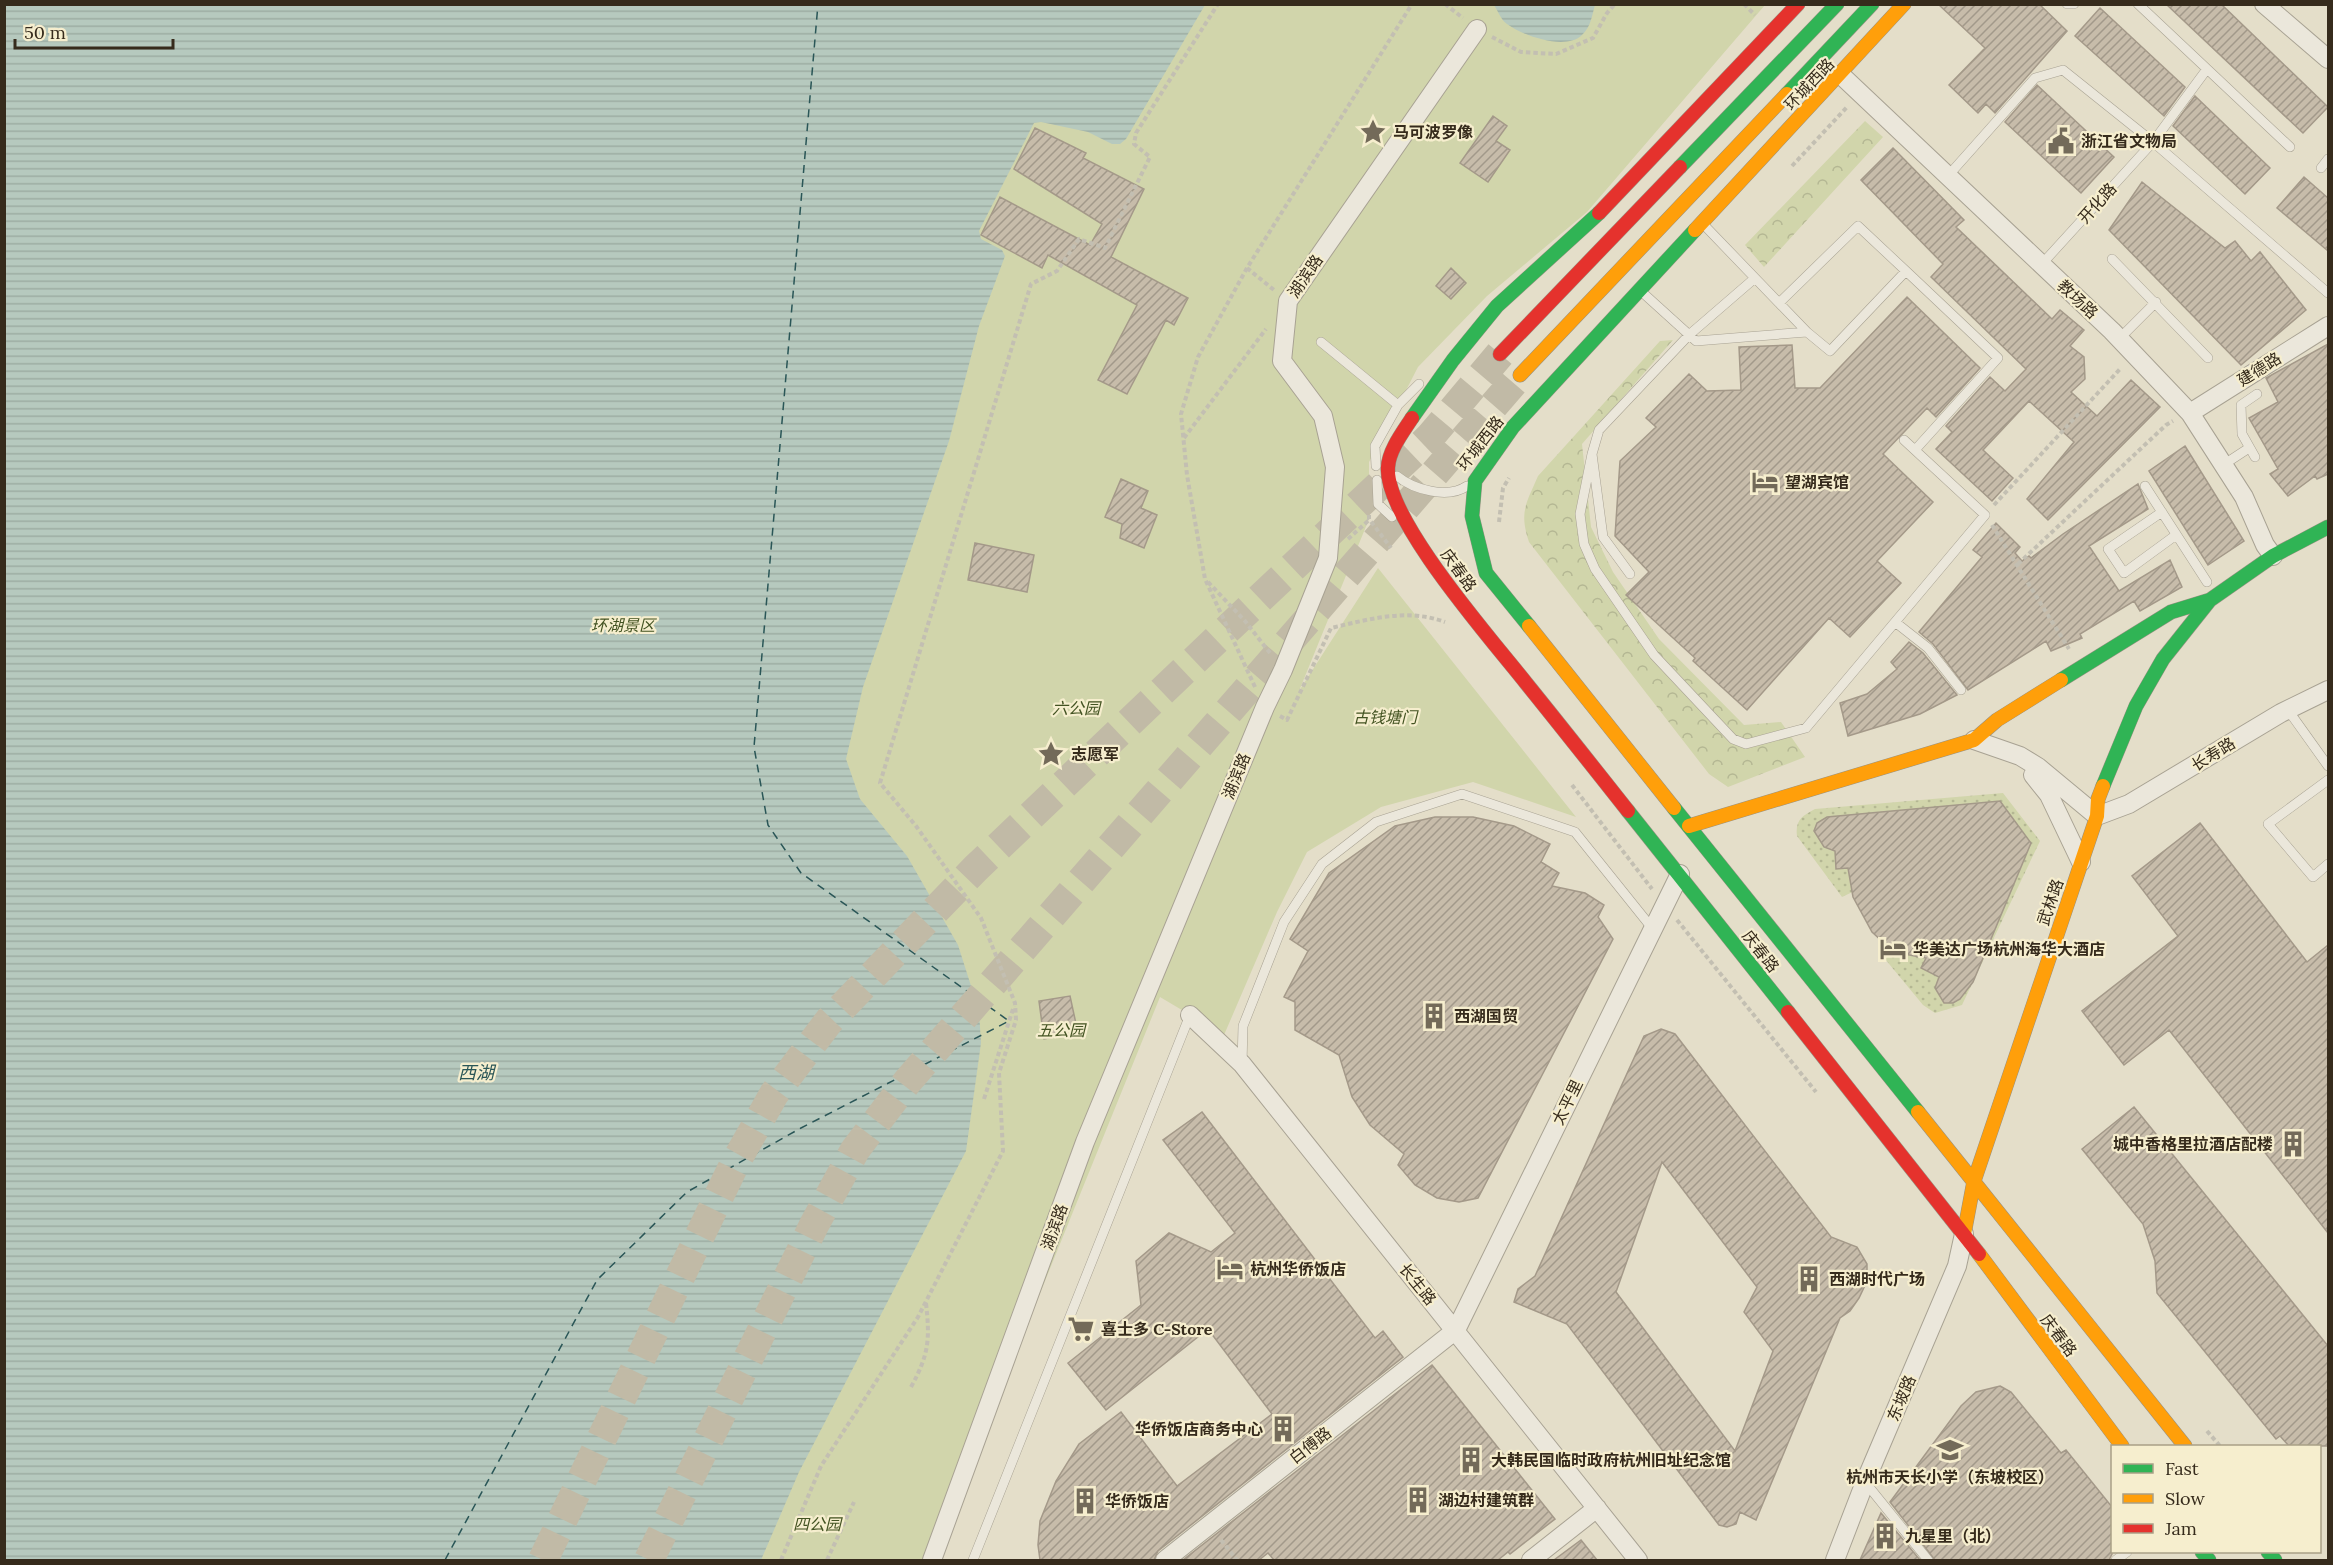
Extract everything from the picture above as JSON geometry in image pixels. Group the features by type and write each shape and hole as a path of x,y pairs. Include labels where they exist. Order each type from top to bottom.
{"main road":[{"path":"1388,468 1390,456 1410,418 1497,306 1574,238 1798,4"},
{"name":"环城西路","path":"1500,354 1837,4"},
{"name":"环城西路","path":"1520,375 1872,4"},
{"name":"环城西路","path":"1475,480 1512,427 1841,75 1904,4"},
{"name":"庆春路","path":"1388,468 1396,496 1418,542 1467,608 1964,1234 2121,1445"},
{"name":"庆春路","path":"1475,480 1472,515 1475,540 1486,573 2184,1445"},
{"name":"武林路","path":"1964,1234 1974,1181 2097,816 2098,799 2136,706 2163,659 2210,600 2273,556 2328,527"},
{"name":"武林路","path":"1689,826 1974,740 1996,720 2171,612 2210,600"}],"street":[{"path":"2264,4 2328,59"},
{"name":"湖滨路","path":"932,1560 1085,1142 1265,707 1284,670 1328,558 1335,467 1323,416 1282,361 1288,301 1477,29"},
{"name":"教场路","path":"1841,75 2119,339 2190,413 2244,496 2265,545 2273,556"},
{"name":"建德路","path":"2190,413 2328,326"},
{"name":"长寿路","path":"2097,816 2129,804 2288,710 2328,690"},
{"path":"1974,740 2020,756 2038,767 2097,816"},
{"path":"2020,756 2049,795 2081,862"},
{"name":"太平里","path":"1456,1330 1680,874"},
{"name":"长生路","path":"1190,1015 1242,1064 1638,1560"},
{"name":"东坡路","path":"1838,1559 1864,1482 1957,1266 1964,1234"},
{"name":"白傅路","path":"1165,1560 1456,1330"},
{"path":"1531,1560 1597,1508"}],"lane":[{"path":"2067,4 2074,4"},
{"path":"2138,4 2290,147"},
{"name":"开化路","path":"2041,265 2152,142 2207,69"},
{"path":"1947,177 2036,78 2062,70 2152,142 2328,293"},
{"path":"2321,168 2328,159"},
{"path":"1702,223 1807,332 1830,351 1906,271"},
{"path":"1779,303 1858,226 1998,358 1915,450"},
{"path":"2112,259 2208,358"},
{"path":"1755,278 1689,335 1599,430 1580,514 1584,544 1595,569 1654,655 1733,739 1746,744 1806,728 1985,515 1904,440"},
{"path":"1640,290 1696,341 1807,332"},
{"path":"2119,339 2156,302"},
{"path":"1431,372 1497,306"},
{"path":"1321,342 1398,405"},
{"path":"1418,542 1378,504 1375,446 1398,405 1423,380"},
{"path":"2255,457 2242,434 2241,405 2257,394"},
{"path":"2223,465 2250,448"},
{"path":"1592,454 1603,537 1630,574"},
{"name":"环城西路","path":"1388,468 1406,483 1433,490 1457,492 1475,480"},
{"path":"2145,486 2207,582"},
{"path":"2162,512 2108,549 2124,573 2176,535"},
{"path":"1895,622 1928,648 1961,690"},
{"path":"2288,710 2328,766"},
{"path":"2328,780 2268,824 2313,877 2328,864"},
{"path":"1242,1064 1243,1026 1284,922 1322,864 1376,822 1387,818 1462,794 1575,832 1652,928"},
{"path":"973,1560 1190,1015"},
{"path":"1864,1482 1928,1560"}],"path":[{"path":"781,1560 821,1466 926,1302 1003,1151 999,1073 1016,1020 1015,1003 981,918 916,826 880,783 1031,284 1057,271 1079,239 1105,248 1150,157 1134,144 1136,133 1218,4"},
{"path":"1412,4 1247,268 1198,357 1180,414 1205,579 1265,707 1287,720 1331,628 1389,615 1431,617 1449,623"},
{"path":"1445,4 1477,29 1521,51 1556,54 1593,39 1607,13 1616,4"},
{"path":"1744,4 1755,15"},
{"path":"1247,268 1288,301"},
{"path":"1183,438 1267,328"},
{"path":"2081,668 2018,564 1985,515 2134,354"},
{"path":"2018,564 2166,425 2190,413"},
{"path":"1205,579 1245,621 1284,670"},
{"path":"984,1099 1015,1003"},
{"path":"911,1387 926,1359 929,1328 926,1302"},
{"path":"827,1560 854,1502"},
{"path":"1209,1526 1237,1560"}],"green space":[{"name":"西湖","path":"5,5 1765,5 1587,212 1487,296 1418,367 1369,462 1369,519 1299,691 1378,568 1576,817 1473,782 1381,807 1307,852 1277,912 1224,1035 1160,997 932,1560 5,1560"},
{"path":"1865,121 1883,137 1764,267 1745,245"},
{"path":"1673,340 1582,444 1591,527 1613,572 1659,639 1744,725 1781,722 1805,757 1728,787 1709,774 1529,542 1524,523 1527,501 1538,476 1660,341"},
{"path":"2003,793 2040,841 1962,1005 1935,1013 1923,1005 1885,959 1906,942 1863,887 1842,897 1797,836 1798,822 1815,809"}],"water":[{"name":"西湖","path":"5,4 1205,5 1126,139 1120,144 1112,144 1088,132 1041,122 1034,123 979,231 981,239 1002,250 1005,256 979,326 949,441 863,687 846,759 860,799 907,856 958,945 979,1011 981,1043 966,1151 799,1472 761,1560 5,1560"},
{"path":"1494,5 1595,5 1591,21 1582,35 1575,40 1555,42 1514,29 1503,20"}],"building":[{"path":"1938,4 2039,4 2067,31 1995,113 1986,104 1978,113 1949,85 1985,48"},
{"path":"2166,4 2221,4 2328,107 2303,133"},
{"path":"2100,8 2185,87 2164,116 2075,36"},
{"name":"浙江省文物局","path":"2037,85 2114,157 2081,193 2005,122"},
{"path":"2195,96 2270,168 2245,194 2173,126"},
{"path":"1493,116 1507,126 1496,141 1510,150 1488,182 1460,163"},
{"path":"1035,128 1086,153 1083,158 1144,189 1111,257 1188,298 1174,325 1166,320 1127,394 1098,380 1137,305 1048,255 1042,268 981,235 1000,197 1090,245 1102,224 1014,169"},
{"path":"1893,148 1964,220 1956,227 2052,319 2060,310 2084,330 2070,346 2084,357 2085,379 2071,392 2097,416 2131,380 2160,407 2048,520 2027,499 2074,442 2029,401 1983,450 2013,478 1992,501 1936,449 1952,432 1946,426 1990,377 2005,391 2026,369 1931,277 1943,264 1861,180"},
{"path":"2304,177 2328,198 2328,251 2277,208"},
{"path":"2142,182 2225,248 2235,241 2251,261 2260,252 2306,310 2241,365 2109,230"},
{"path":"1451,268 1466,283 1451,299 1436,286"},
{"name":"望湖宾馆","path":"1907,297 1980,368 1936,417 1927,408 1883,454 1933,502 1877,561 1901,583 1850,637 1829,618 1747,710 1693,661 1695,658 1626,595 1649,572 1615,536 1620,461 1656,427 1646,418 1689,374 1707,391 1741,390 1739,347 1792,345 1795,388 1820,388"},
{"path":"2328,344 2328,474 2317,479 2315,476 2288,496 2270,474 2278,469 2249,418 2278,402 2266,378"},
{"path":"2185,446 2244,541 2208,565 2149,471"},
{"path":"1121,479 1148,491 1141,508 1157,515 1144,548 1120,538 1122,524 1105,517"},
{"path":"2138,484 2148,509 2089,546 2119,591 2170,560 2182,587 2140,611 2134,601 2080,634 2082,638 2051,651 2046,641 1968,690 1933,644 1919,632 1982,557 1973,550 1996,523 2020,547 2015,553 2022,561 2029,556 2031,558"},
{"path":"975,543 1034,555 1027,592 968,580"},
{"path":"1909,642 1923,653 1957,695 1920,714 1848,736 1840,703 1867,694 1897,669 1891,662"},
{"path":"2000,801 2031,843 1973,982 1960,999 1953,1003 1944,1003 1935,988 1939,977 1921,968 1926,958 1904,954 1885,944 1872,932 1853,897 1848,868 1836,869 1835,851 1824,847 1814,831 1817,823 1827,817"},
{"name":"西湖国贸","path":"1435,817 1473,817 1514,826 1550,844 1541,862 1559,873 1552,886 1585,893 1604,905 1598,917 1613,939 1478,1198 1459,1202 1437,1198 1415,1185 1398,1165 1404,1154 1370,1125 1352,1097 1339,1055 1295,1030 1295,1002 1284,997 1308,951 1290,939 1329,873 1395,826"},
{"path":"2200,823 2307,962 2328,945 2328,1233 2169,1030 2124,1065 2082,1011 2178,936 2132,876"},
{"path":"1070,996 1078,1033 1044,1039 1039,1001"},
{"name":"西湖时代广场","path":"1661,1029 1675,1034 1831,1237 1857,1247 1867,1264 1867,1281 1850,1311 1840,1318 1756,1520 1740,1512 1736,1524 1727,1527 1719,1525 1567,1324 1514,1302 1518,1289 1535,1276 1644,1036","holes":["1662,1162 1757,1287 1744,1312 1773,1351 1735,1451 1616,1292"]},
{"path":"2134,1107 2328,1346 2328,1446 2288,1445 2280,1436 2276,1439 2157,1293 2155,1261 2143,1224 2082,1149"},
{"path":"1202,1112 1375,1338 1383,1331 1403,1357 1158,1551 1154,1560 1040,1560 1038,1545 1040,1521 1056,1481 1079,1444 1121,1412 1177,1486 1272,1414 1208,1329 1106,1410 1068,1363 1141,1305 1136,1261 1169,1233 1211,1252 1235,1233 1163,1140"},
{"path":"1432,1365 1555,1519 1510,1554 1508,1552 1498,1560 1274,1560 1268,1553 1259,1560 1183,1560"},
{"path":"2000,1386 2011,1392 2061,1453 2066,1450 2111,1506 2112,1554 2109,1560 1935,1560 1890,1502 1961,1406 1976,1392"},
{"name":"九星里（北）","path":"1881,1513 1920,1560 1860,1560"},
{"path":"1581,1540 1597,1560 1554,1560"}],"ferry route":[{"path":"445,1560 597,1280 687,1192 801,1128 1009,1021 801,873 768,825 754,747 818,4"}],"tunnel":[{"path":"543,1560 734,1165 774,1094 829,1021 976,868 1430,437 1500,354"},
{"path":"649,1560 814,1225 855,1150 907,1082 1520,375"}],"traffic: fast":[{"path":"1680,167 1837,4"},
{"path":"1787,94 1872,4"},
{"path":"1412,418 1453,360 1497,306 1599,213"},
{"path":"1529,626 1486,573 1472,516 1475,481 1513,427 1695,230"},
{"path":"2103,786 2136,706 2163,659 2210,600 2273,556 2328,527"},
{"path":"2061,680 2171,612 2210,600"},
{"path":"1674,808 1918,1112"},
{"path":"1628,811 1788,1012"},
{"path":"2203,1553 2209,1560"},
{"path":"2269,1553 2275,1560"}],"traffic: slow":[{"path":"1695,230 1904,4"},
{"path":"1520,375 1787,94"},
{"path":"1529,626 1674,808"},
{"path":"1689,826 1974,740 1997,720 2061,680"},
{"path":"1964,1234 1974,1181 2097,816 2098,799 2103,786"},
{"path":"1918,1112 2184,1445"},
{"path":"1979,1254 2121,1445"}],"traffic: jam":[{"path":"1599,213 1798,4"},
{"path":"1500,354 1680,167"},
{"path":"1412,418 1394,448 1388,467 1391,489 1403,516 1421,547 1467,610 1628,811"},
{"path":"1788,1012 1979,1254"}],"place":[{"name":"马可波罗像","path":"1373,132"},
{"name":"浙江省文物局","path":"2061,141"},
{"name":"望湖宾馆","path":"1765,482"},
{"name":"志愿军","path":"1051,754"},
{"name":"华美达广场杭州海华大酒店","path":"1893,949"},
{"name":"西湖国贸","path":"1434,1016"},
{"name":"城中香格里拉酒店配楼","path":"2293,1144"},
{"name":"杭州华侨饭店","path":"1230,1269"},
{"name":"西湖时代广场","path":"1809,1279"},
{"name":"喜士多 C-Store","path":"1081,1329"},
{"name":"华侨饭店商务中心","path":"1283,1429"},
{"name":"杭州市天长小学（东坡校区）","path":"1950,1450"},
{"name":"大韩民国临时政府杭州旧址纪念馆","path":"1471,1460"},
{"name":"湖边村建筑群","path":"1418,1500"},
{"name":"华侨饭店","path":"1085,1501"},
{"name":"九星里（北）","path":"1885,1536"}],"park label":[{"name":"环湖景区","path":"623,625"},
{"name":"六公园","path":"1076,708"},
{"name":"古钱塘门","path":"1385,717"},
{"name":"五公园","path":"1061,1030"},
{"name":"四公园","path":"817,1524"}]}
